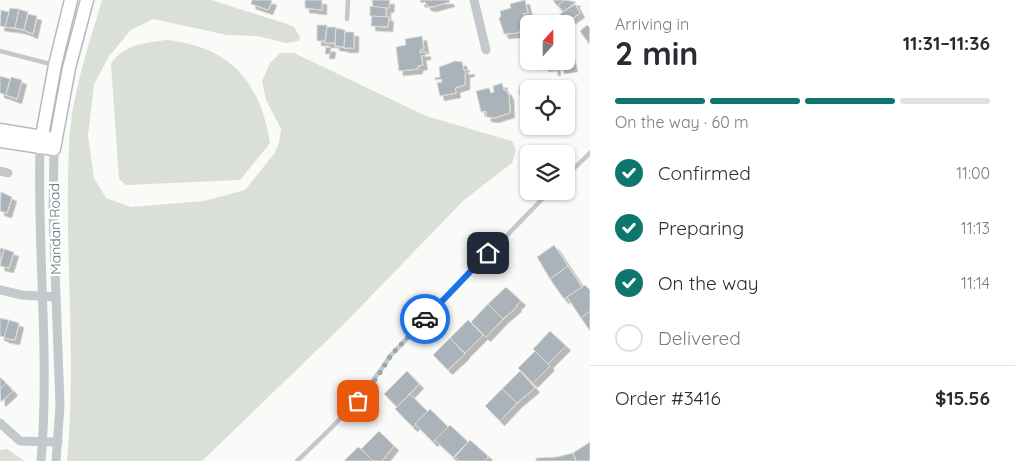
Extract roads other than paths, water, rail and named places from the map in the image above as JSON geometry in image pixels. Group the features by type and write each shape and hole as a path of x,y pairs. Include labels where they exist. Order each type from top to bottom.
{"street":[{"name":"Mandan Road","path":"41,461 45,410 38,212 40,142 55,65 71,0"},
{"name":"Mandan Road","path":"56,461 60,383 53,214 54,144 69,68 87,0"},
{"path":"474,0 486,50"},
{"path":"0,130 40,142"},
{"path":"0,141 54,144"},
{"path":"0,290 22,295 56,297"},
{"path":"0,423 10,435 20,441 58,442"}],"lane":[{"path":"347,19 348,0"},
{"path":"0,51 69,68"},
{"path":"575,167 590,153"},
{"path":"297,461 348,414 378,376 391,355 541,200"}]}
